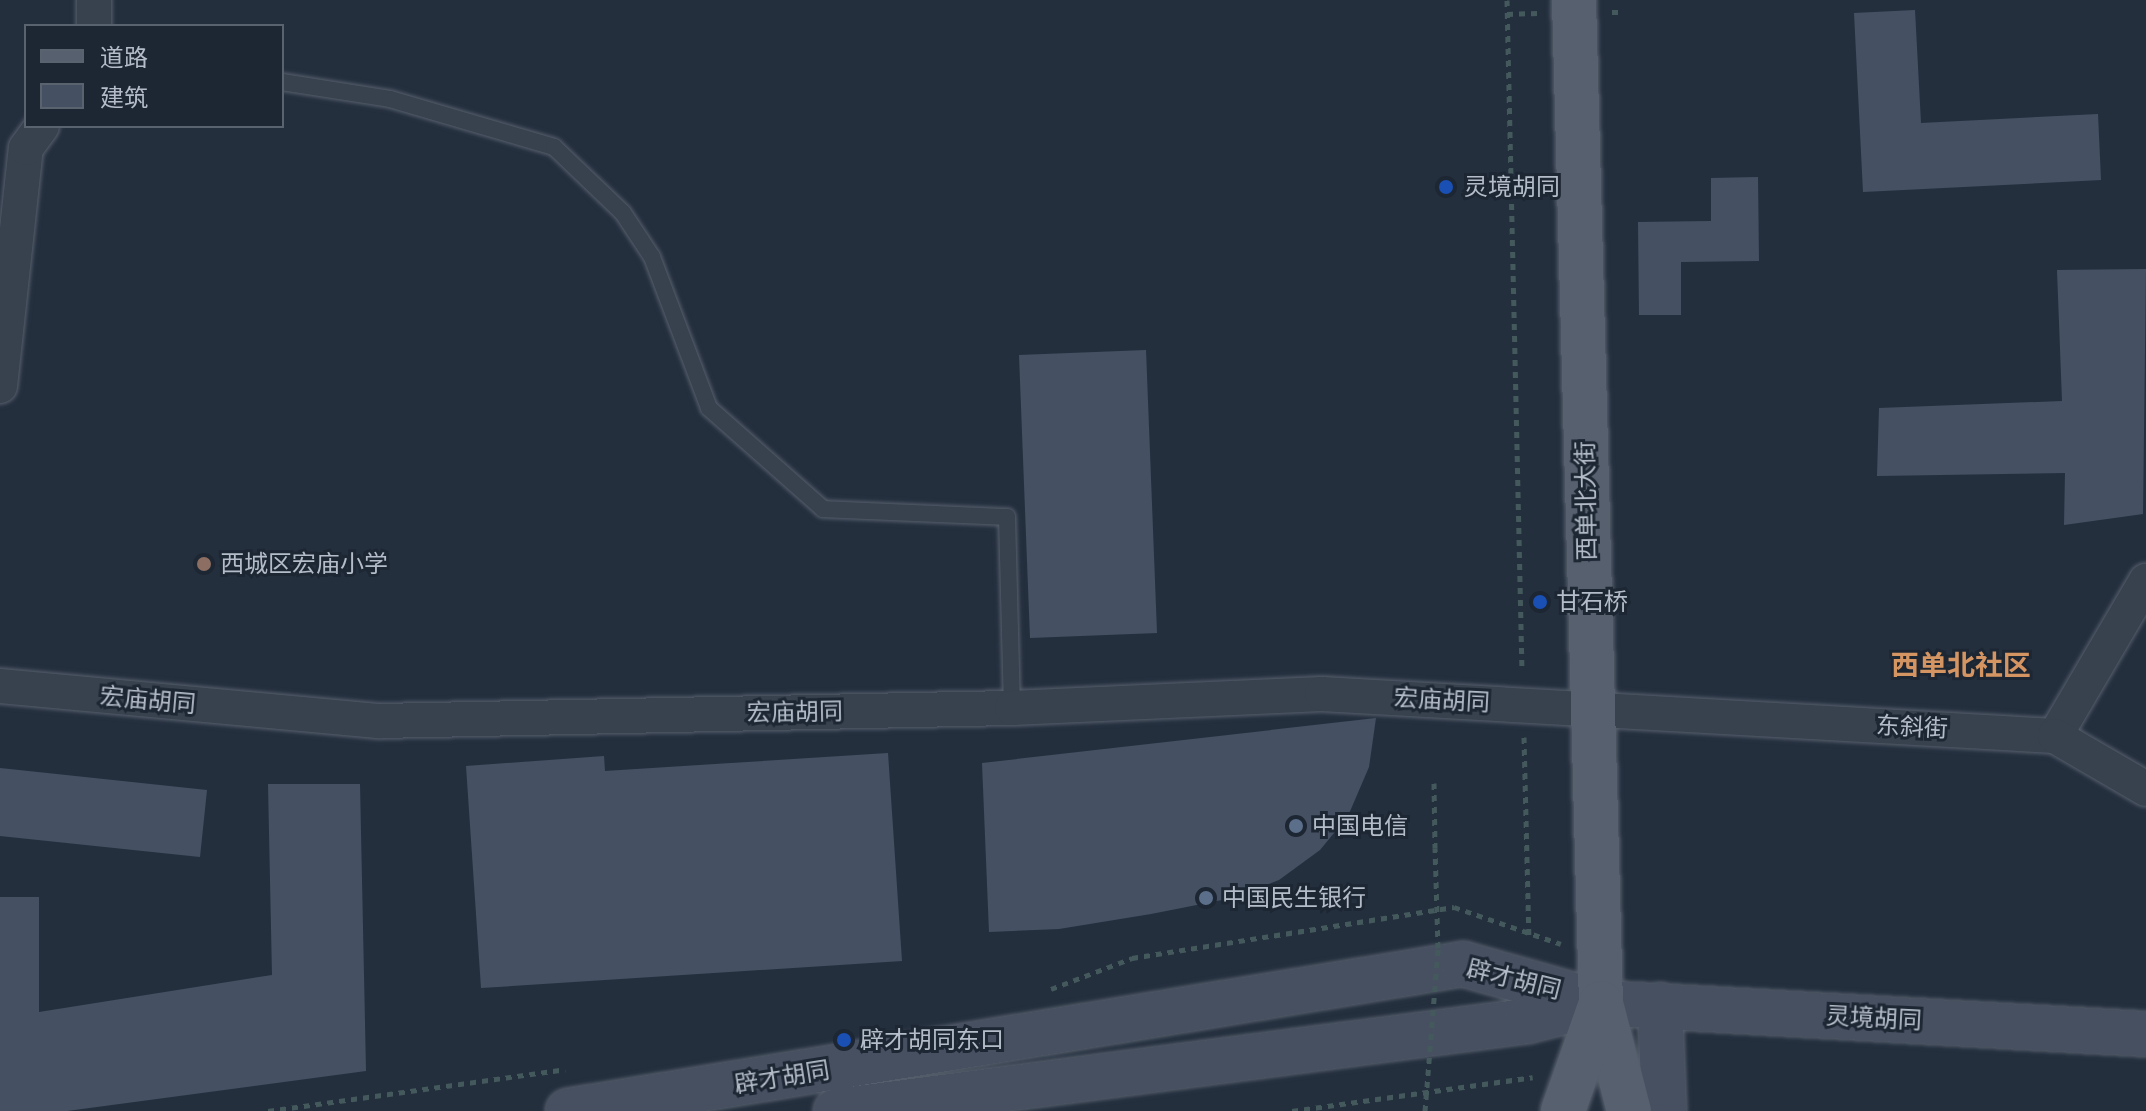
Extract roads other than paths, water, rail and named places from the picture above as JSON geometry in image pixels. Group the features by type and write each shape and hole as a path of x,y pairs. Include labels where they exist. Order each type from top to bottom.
{"main road":[{"name":"西单北大街","path":"1574,0 1601,1003 1629,1111"},
{"name":"辟才胡同","path":"568,1111 1463,964 1529,1001"},
{"name":"辟才胡同","path":"839,1111 1529,1001 1601,1003"},
{"name":"西单北大街","path":"1547,1100 1578,1069 1601,1003"},
{"name":"灵境胡同","path":"1601,1003 2146,1034"},
{"path":"1660,1005 1664,1111"}],"street":[{"path":"94,0 94,24"},
{"path":"0,386 26,148 41,128"},
{"path":"2146,581 2055,736 2146,789"},
{"name":"宏庙胡同","path":"0,686 379,721 1012,708 1322,694 1591,707"},
{"name":"东斜街","path":"1591,707 2055,736"}],"lane":[{"path":"284,82 390,99 554,147 623,213 652,257 709,408 823,509 1007,517 1012,708"}],"place":[{"name":"灵境胡同","path":"1446,187"},
{"name":"西城区宏庙小学","path":"204,564"},
{"name":"甘石桥","path":"1540,602"},
{"name":"中国电信","path":"1296,826"},
{"name":"中国民生银行","path":"1206,898"},
{"name":"辟才胡同东口","path":"844,1040"}],"district":[{"name":"西单北社区","path":"1961,666"}]}
